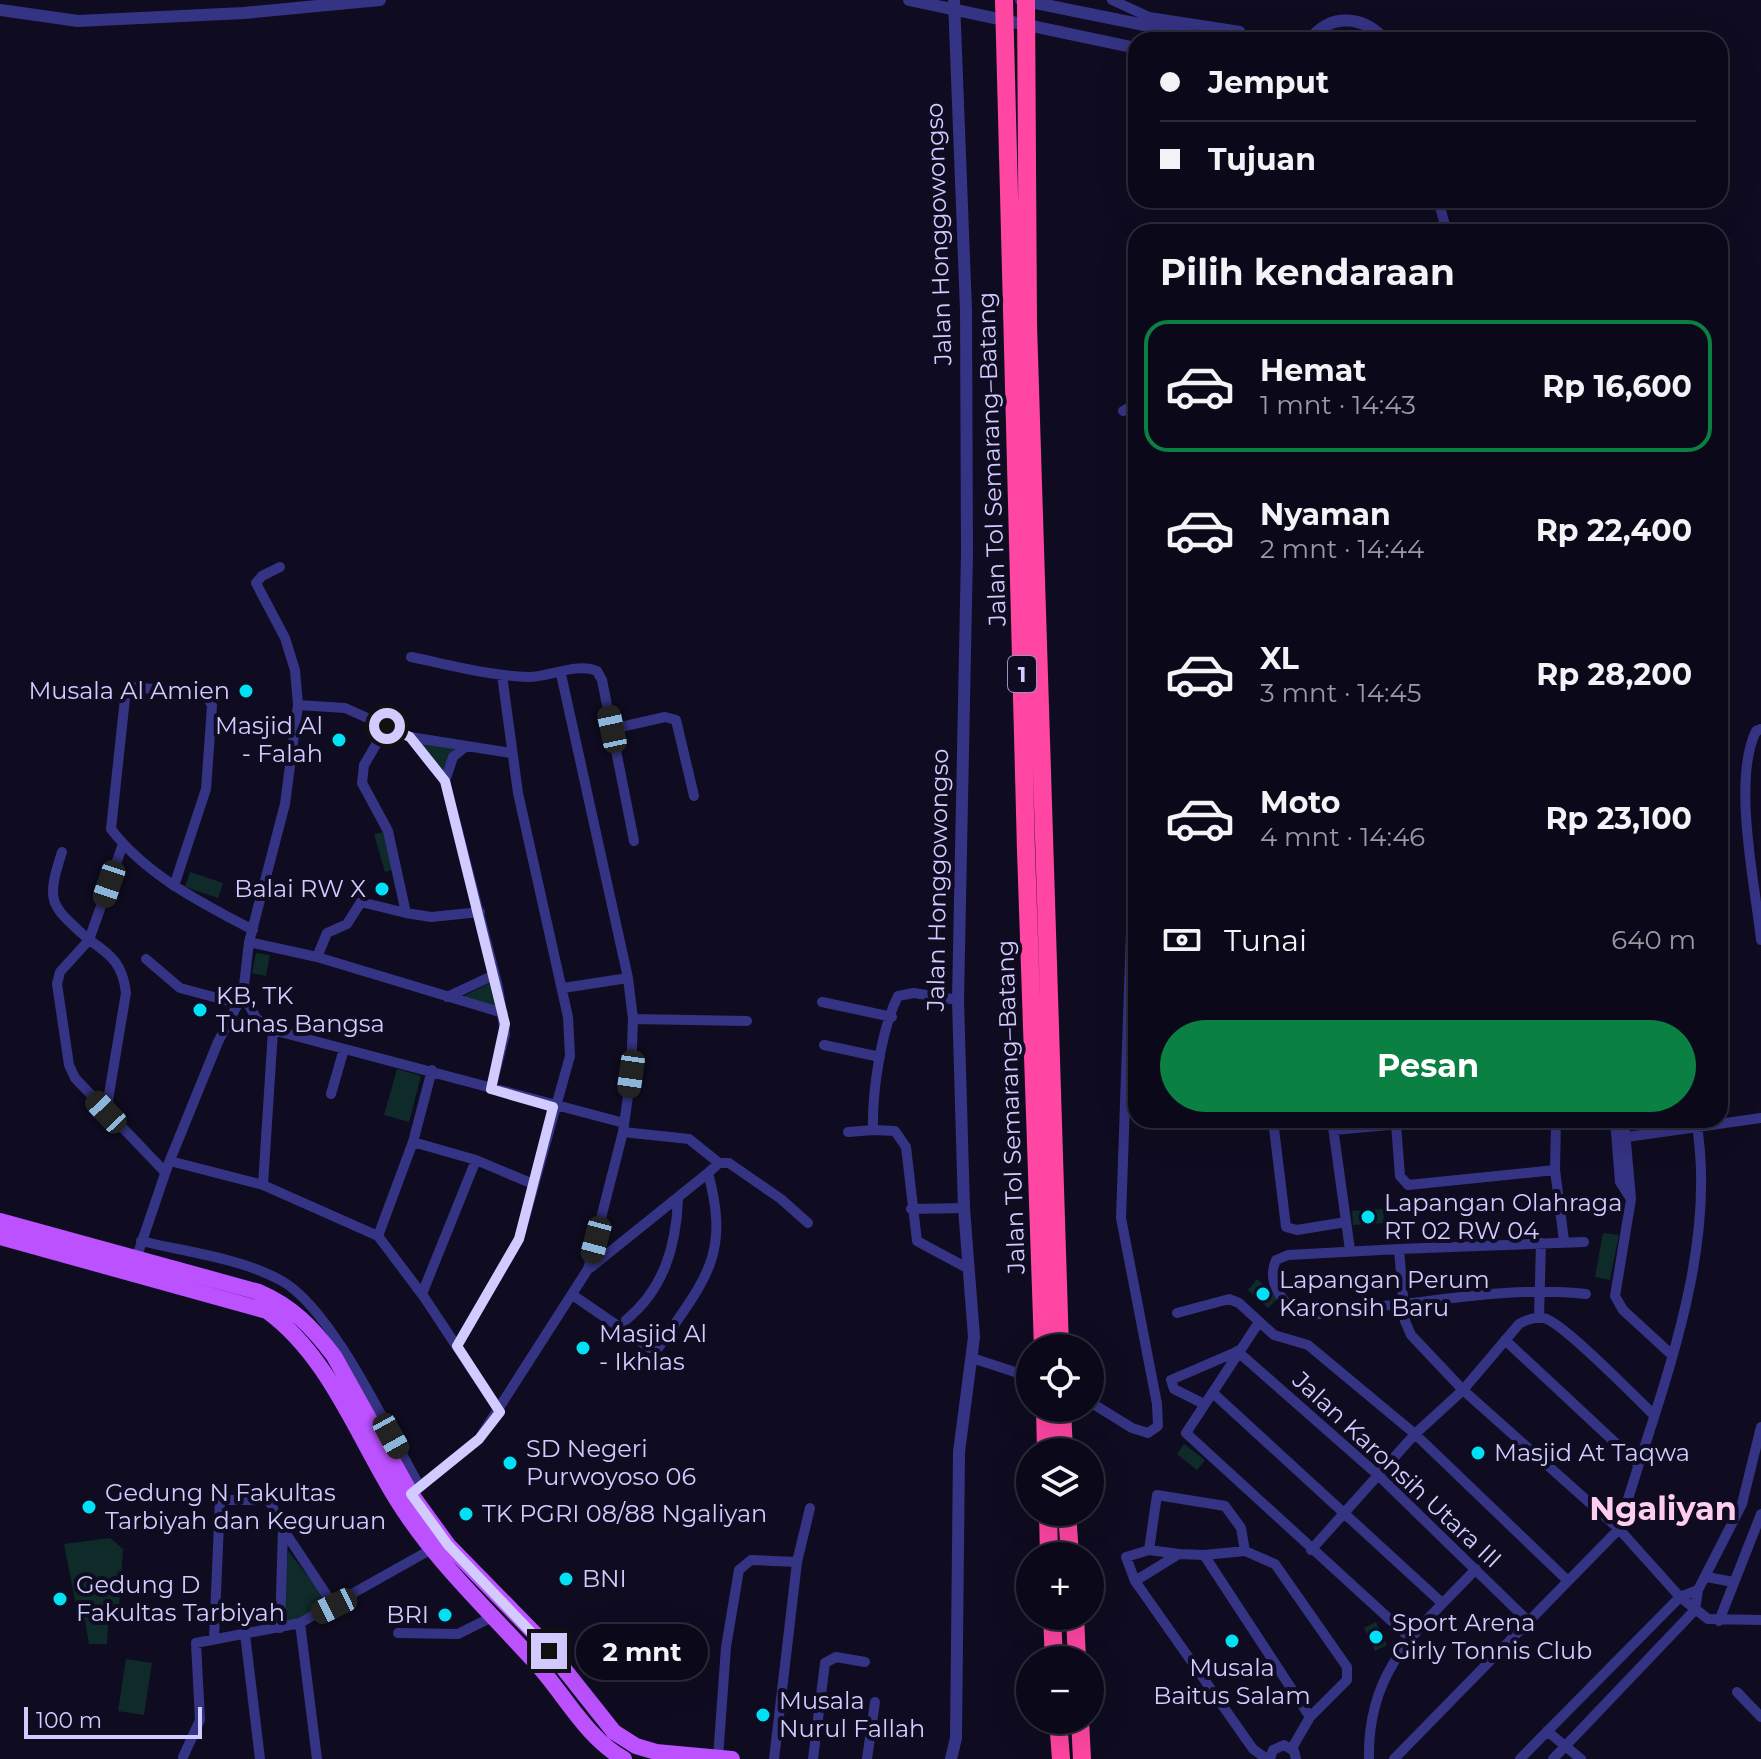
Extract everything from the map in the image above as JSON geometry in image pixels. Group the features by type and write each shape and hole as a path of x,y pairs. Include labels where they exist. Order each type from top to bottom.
{"highway":[{"name":"Jalan Tol Semarang–Batang","path":"1004,0 1026,851 1043,1334"},
{"name":"Jalan Tol Semarang–Batang","path":"1026,0 1028,340 1060,1334"},
{"path":"1059,1734 1061,1759"},
{"path":"1081,1734 1082,1759"}],"main road":[{"path":"0,1221 259,1292 283,1302 300,1316 334,1356 409,1494 430,1550 536,1662 613,1757"},
{"path":"0,1237 267,1311 289,1327 318,1362 409,1494 477,1577 541,1640 614,1732 636,1746 664,1756 732,1759"},
{"path":"466,1590 477,1577"}],"street":[{"path":"0,10 78,21 244,13 380,0"},
{"path":"909,0 1128,47"},
{"name":"Jalan Honggowongso","path":"951,1759 956,1738 959,1452 974,1319 964,1208 958,1000 967,553 966,310 954,0"},
{"path":"1019,0 1177,32"},
{"path":"1112,0 1149,17 1240,32"},
{"path":"1318,32 1326,24 1352,20 1378,32"},
{"path":"1123,411 1128,408"},
{"path":"136,1259 168,1166 240,999 249,942 285,804 298,705 295,670 285,638 256,583 262,576 280,567"},
{"path":"411,657 502,675 533,677 584,668 597,671 634,841"},
{"path":"141,1241 264,1273 294,1289 329,1331 409,1494 479,1439 500,1412 588,1269 624,1128 633,1019 628,978 561,674"},
{"path":"457,1346 519,1239 553,1107 570,1056 563,988 511,753 502,675"},
{"path":"174,886 206,789 212,706 206,694 132,687 126,689 109,821 123,844 174,886 253,930"},
{"path":"298,705 345,708 410,737 511,753"},
{"path":"612,729 657,718 676,720 694,796"},
{"path":"387,726 364,765 362,783 388,831 406,913"},
{"path":"1758,730 1746,760 1746,785 1761,940"},
{"path":"410,737 445,781 480,912 505,1034 491,1089"},
{"path":"445,781 453,757 465,747"},
{"path":"123,844 89,940 60,972 57,997 71,1071 106,1112 168,1166 263,1185 378,1236 422,1294 500,1412"},
{"path":"62,852 51,900 55,908 89,940 112,955 119,965 126,993 106,1112"},
{"path":"317,957 327,933 347,924 361,902 431,917 480,912"},
{"path":"249,942 317,957 503,1013"},
{"path":"146,959 180,988 240,999 256,1018 273,1030 432,1070 624,1128 689,1139 719,1163 729,1163 781,1199 808,1223"},
{"path":"447,997 494,975"},
{"path":"563,988 628,978"},
{"path":"873,1130 875,1078 898,996 907,992 958,1000"},
{"path":"822,1002 892,1017"},
{"path":"633,1019 747,1021"},
{"path":"263,1185 273,1030"},
{"path":"824,1045 880,1057"},
{"path":"331,1094 344,1049"},
{"path":"378,1236 413,1142 432,1070"},
{"path":"1104,1411 1137,1431 1148,1433 1158,1426 1157,1404 1121,1218 1128,1082"},
{"path":"1728,1121 1761,1118"},
{"path":"1274,1128 1286,1227 1297,1230 1346,1222"},
{"path":"1333,1128 1350,1250"},
{"path":"1396,1128 1400,1176 1408,1185 1555,1170"},
{"path":"1556,1128 1555,1170 1564,1241"},
{"path":"1616,1128 1620,1182 1631,1199"},
{"path":"1625,1128 1631,1199 1615,1296 1623,1310 1672,1355"},
{"path":"1627,1137 1675,1128"},
{"path":"1394,1759 1619,1529 1672,1355 1703,1208 1696,1128"},
{"path":"848,1132 895,1131 906,1147 917,1241 969,1269"},
{"path":"413,1142 476,1160 533,1184"},
{"path":"422,1294 476,1160"},
{"path":"588,1269 678,1200 719,1163"},
{"path":"574,1296 650,1348 659,1347 706,1277 716,1250 716,1204 708,1173"},
{"path":"626,1320 653,1291 666,1269 676,1231 678,1200"},
{"path":"911,1209 964,1208"},
{"path":"1584,1242 1288,1255 1276,1260 1273,1278 1281,1297 1301,1311 1313,1314 1542,1290 1586,1294"},
{"path":"1539,1318 1541,1243"},
{"path":"1399,1249 1403,1306 1411,1335 1463,1390 1619,1529 1695,1610 1708,1619 1719,1621 1761,1620"},
{"path":"1177,1313 1224,1298 1239,1303 1281,1339 1308,1345 1415,1434 1567,1580"},
{"path":"1311,1550 1415,1434 1463,1390 1519,1324 1539,1318 1550,1320 1654,1415"},
{"path":"1259,1322 1237,1351 1186,1433 1409,1637"},
{"path":"1505,1340 1637,1463"},
{"path":"1204,1404 1174,1389 1171,1380 1237,1351"},
{"name":"Jalan Karonsih Utara III","path":"1237,1351 1378,1475 1527,1620"},
{"path":"972,1358 1016,1372"},
{"path":"1213,1393 1442,1603"},
{"path":"1553,1759 1695,1610 1698,1590 1742,1504 1761,1427"},
{"path":"1149,1550 1157,1495 1225,1506 1241,1528 1245,1551"},
{"path":"214,1639 220,1500 269,1500 283,1529 334,1606"},
{"path":"774,1759 797,1562 810,1508"},
{"path":"1719,1621 1761,1514"},
{"path":"280,1628 283,1529"},
{"path":"183,1757 200,1720 196,1643 300,1623 430,1550"},
{"path":"1149,1550 1179,1554 1245,1551 1279,1567 1347,1667 1347,1680 1310,1717 1294,1754 1284,1745 1276,1747 1268,1759 1253,1749 1135,1581 1125,1559 1149,1550"},
{"path":"1135,1581 1179,1554"},
{"path":"1204,1555 1310,1717"},
{"path":"718,1758 726,1647 739,1570 751,1560 797,1562"},
{"path":"1369,1759 1385,1672 1409,1637 1476,1569"},
{"path":"1707,1577 1733,1582"},
{"path":"1520,1759 1680,1597 1698,1590"},
{"path":"398,1633 458,1634 492,1617"},
{"path":"300,1623 317,1759"},
{"path":"245,1634 260,1759"},
{"path":"813,1759 825,1663 836,1657 865,1662"},
{"path":"1737,1692 1761,1717"},
{"path":"867,1759 875,1702"},
{"path":"1551,1727 1581,1759"}],"green space":[{"path":"415,741 454,747 445,774"},
{"path":"384,832 395,869 385,872 374,834"},
{"path":"190,872 223,883 218,898 185,887"},
{"path":"256,953 270,955 266,976 252,973"},
{"path":"492,982 499,1007 460,998"},
{"path":"397,1069 421,1076 409,1122 384,1115"},
{"name":"Lapangan Olahraga RT 02 RW 04","path":"1383,1209 1384,1223 1353,1225 1352,1211"},
{"path":"1603,1233 1619,1235 1610,1280 1595,1277"},
{"name":"Lapangan Perum Karonsih Baru","path":"1257,1279 1278,1298 1268,1308 1248,1290"},
{"path":"1184,1444 1205,1460 1197,1470 1177,1454"},
{"path":"110,1538 123,1549 118,1621 108,1622 107,1644 89,1644 85,1620 79,1620 64,1544"},
{"path":"288,1551 330,1604 299,1619 281,1623"},
{"name":"Sport Arena Girly Tonnis Club","path":"1376,1622 1387,1645 1375,1651 1364,1628"},
{"path":"126,1659 152,1663 144,1715 118,1711"}],"place":[{"name":"Musala Al Amien","path":"246,691"},
{"name":"Masjid Al - Falah","path":"339,740"},
{"name":"Balai RW X","path":"382,889"},
{"name":"KB, TK Tunas Bangsa","path":"200,1010"},
{"name":"Lapangan Olahraga RT 02 RW 04","path":"1368,1217"},
{"name":"Lapangan Perum Karonsih Baru","path":"1263,1294"},
{"name":"Masjid Al - Ikhlas","path":"583,1348"},
{"name":"Masjid At Taqwa","path":"1478,1453"},
{"name":"SD Negeri Purwoyoso 06","path":"510,1463"},
{"name":"Gedung N Fakultas Tarbiyah dan Keguruan","path":"89,1507"},
{"name":"TK PGRI 08/88 Ngaliyan","path":"466,1514"},
{"name":"BNI","path":"566,1579"},
{"name":"Gedung D Fakultas Tarbiyah","path":"60,1599"},
{"name":"BRI","path":"445,1615"},
{"name":"Sport Arena Girly Tonnis Club","path":"1376,1637"},
{"name":"Musala Baitus Salam","path":"1232,1641"},
{"name":"Musala Nurul Fallah","path":"763,1715"}],"district":[{"name":"Ngaliyan","path":"1663,1509"}],"route":[{"path":"387,726 410,737 445,781 480,912 505,1024 491,1089 553,1107 519,1239 457,1346 500,1412 479,1439 411,1494 448,1545 549,1651"}]}
